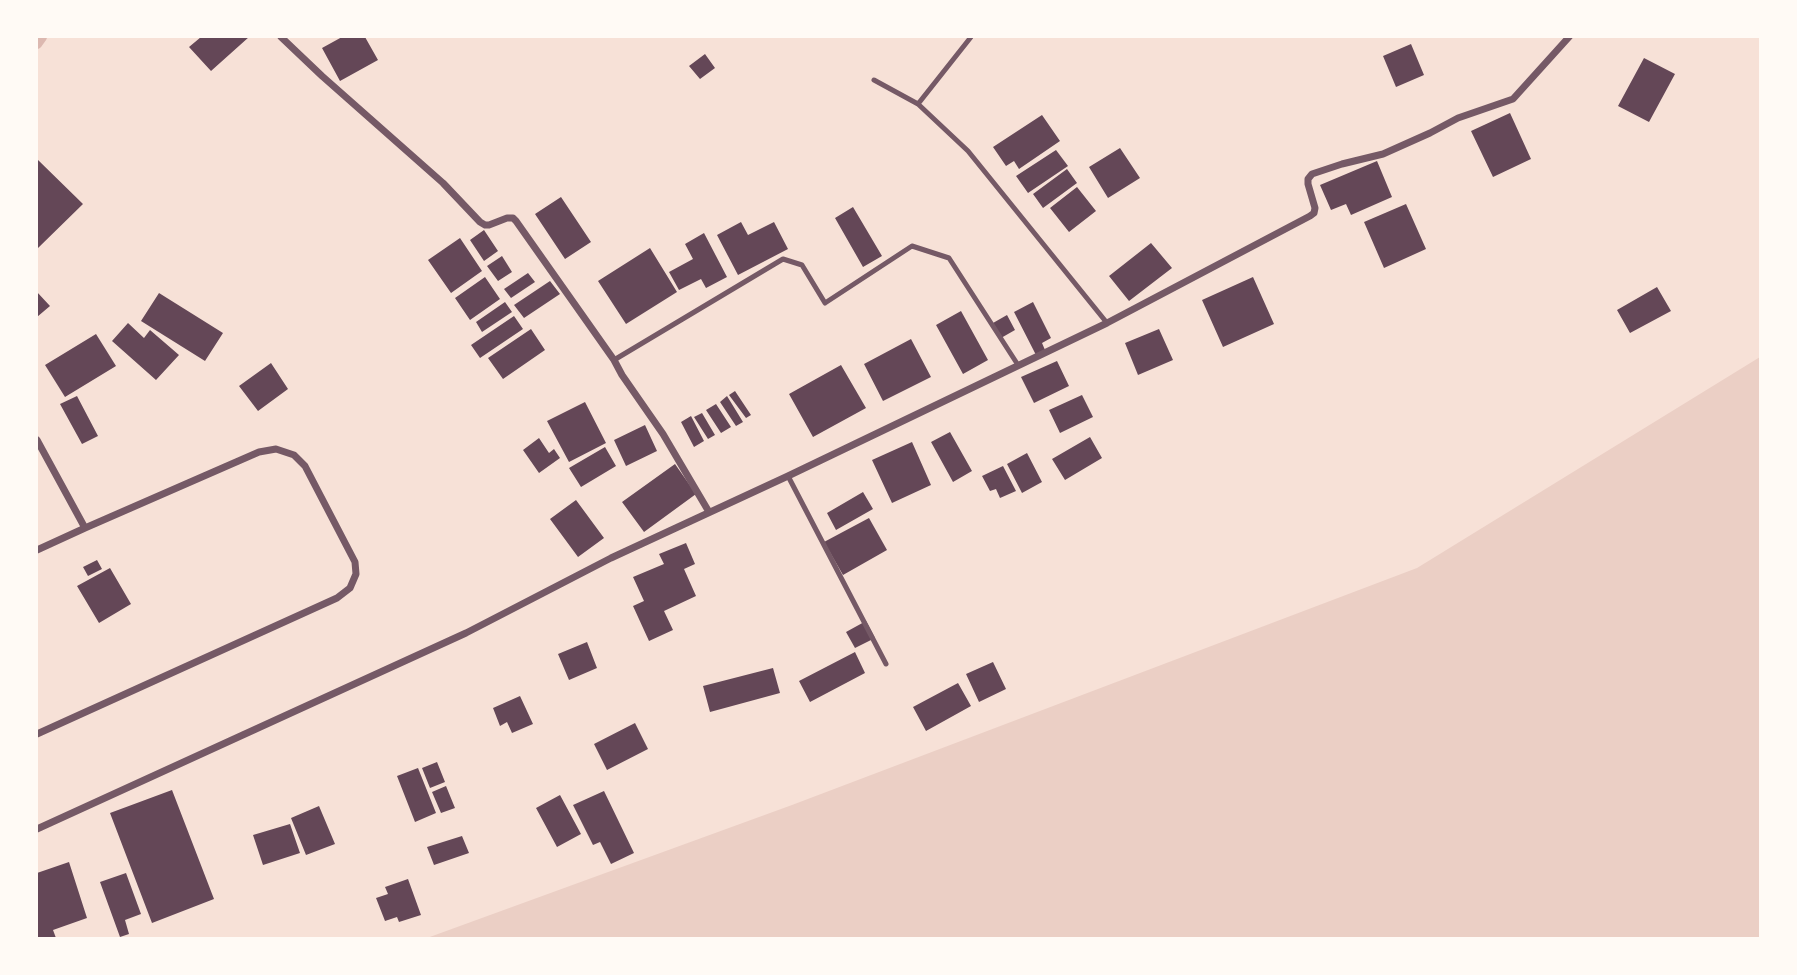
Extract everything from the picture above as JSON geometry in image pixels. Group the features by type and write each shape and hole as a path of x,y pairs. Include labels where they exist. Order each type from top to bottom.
{"street":[{"path":"281,37 443,183 480,222 489,225 507,218 516,221 614,360 663,434 709,512"},
{"path":"37,829 467,633 611,558 1107,323 1310,216 1315,208 1308,184 1312,174 1383,154 1458,118 1513,99 1569,37"},
{"path":"37,440 85,528"},
{"path":"37,550 259,452 276,449 294,455 305,467 355,562 356,575 350,588 337,598 37,734"}],"lane":[{"path":"918,104 971,37"},
{"path":"874,80 918,104 968,151 1107,323"},
{"path":"614,360 783,259 802,265 825,303 912,246 949,258 1018,365"},
{"path":"788,476 886,664"}],"shaded area":[{"path":"1760,357 1760,938 427,938 792,805 1417,568"}],"building":[{"path":"201,37 249,37 211,71 189,47"},
{"path":"342,37 365,37 378,60 340,81 322,48"},
{"path":"1411,44 1424,75 1396,87 1383,56"},
{"path":"705,54 715,68 700,79 689,66"},
{"path":"1644,58 1675,74 1649,122 1618,106"},
{"path":"1510,113 1531,159 1493,177 1471,131"},
{"path":"1042,115 1060,141 1019,169 1014,161 1006,166 993,147"},
{"path":"1120,148 1140,178 1108,198 1089,167"},
{"path":"1056,150 1068,166 1028,193 1016,176"},
{"path":"37,159 83,204 37,249"},
{"path":"1377,161 1392,197 1351,215 1346,204 1331,210 1320,185"},
{"path":"1067,169 1077,183 1043,208 1033,194"},
{"path":"1077,187 1096,211 1069,232 1050,208"},
{"path":"561,197 591,242 565,259 535,214"},
{"path":"1406,204 1426,249 1384,268 1364,222"},
{"path":"853,207 882,256 863,267 835,218"},
{"path":"741,222 748,235 774,222 788,249 738,275 717,235"},
{"path":"484,230 498,251 484,261 470,240"},
{"path":"704,233 727,277 706,288 701,279 679,290 669,272 693,259 685,244"},
{"path":"460,238 482,271 451,293 428,260"},
{"path":"1151,243 1172,268 1129,301 1109,276"},
{"path":"650,248 677,292 626,324 598,281"},
{"path":"502,256 512,272 498,281 487,266"},
{"path":"528,273 535,282 511,298 504,289"},
{"path":"485,277 500,299 470,320 455,298"},
{"path":"1253,277 1274,324 1223,347 1202,300"},
{"path":"550,281 560,294 524,318 514,305"},
{"path":"1657,287 1671,311 1630,333 1617,310"},
{"path":"37,292 50,306 37,317"},
{"path":"159,293 223,333 205,361 141,321"},
{"path":"505,302 512,312 482,332 476,322"},
{"path":"1033,302 1051,338 1042,343 1045,350 1036,355 1014,312"},
{"path":"961,311 988,360 963,374 936,325"},
{"path":"1007,315 1015,330 1001,338 993,323"},
{"path":"514,316 523,329 480,358 471,345"},
{"path":"128,323 144,338 150,330 179,355 156,380 112,341"},
{"path":"531,329 545,350 503,379 488,358"},
{"path":"1159,329 1173,360 1138,375 1125,343"},
{"path":"96,334 116,366 65,397 45,365"},
{"path":"911,339 931,377 883,401 864,364"},
{"path":"1057,361 1069,386 1034,403 1021,377"},
{"path":"271,363 288,389 258,411 239,386"},
{"path":"841,365 866,408 813,437 789,394"},
{"path":"735,391 751,415 746,418 729,395"},
{"path":"1082,395 1093,417 1060,433 1049,410"},
{"path":"77,396 98,436 82,444 60,404"},
{"path":"727,396 743,422 736,426 720,402"},
{"path":"585,402 606,443 569,462 547,421"},
{"path":"716,404 731,427 721,433 706,410"},
{"path":"702,413 715,435 708,439 694,417"},
{"path":"691,416 704,441 694,447 681,422"},
{"path":"645,425 657,451 626,466 614,440"},
{"path":"950,432 972,471 953,482 931,442"},
{"path":"1090,437 1102,458 1065,480 1052,459"},
{"path":"539,438 549,453 554,449 560,458 539,473 523,450"},
{"path":"912,442 931,485 892,503 872,460"},
{"path":"605,447 616,466 581,487 569,468"},
{"path":"1027,453 1042,482 1022,493 1007,464"},
{"path":"675,464 696,494 644,532 622,502"},
{"path":"1003,466 1016,491 1000,498 996,489 990,491 982,476"},
{"path":"863,492 873,509 836,530 827,513"},
{"path":"576,500 604,538 578,557 550,519"},
{"path":"869,518 887,550 843,575 824,542"},
{"path":"686,543 695,564 684,569 696,596 664,611 673,630 649,641 633,606 644,601 633,577 664,564 659,554"},
{"path":"97,560 102,569 88,576 83,567"},
{"path":"110,568 131,604 99,623 77,586"},
{"path":"866,621 875,638 855,648 846,632"},
{"path":"587,642 597,668 569,680 558,654"},
{"path":"855,652 865,673 810,702 799,681"},
{"path":"993,662 1006,689 979,702 966,674"},
{"path":"773,668 780,693 710,712 703,686"},
{"path":"958,683 971,706 926,731 913,707"},
{"path":"520,696 533,724 512,733 507,722 500,726 493,708"},
{"path":"635,723 648,749 607,770 594,744"},
{"path":"437,762 445,782 430,788 422,768"},
{"path":"418,768 436,813 415,822 397,776"},
{"path":"446,786 455,808 441,813 432,792"},
{"path":"172,790 214,899 152,923 110,813"},
{"path":"604,791 634,853 611,864 600,842 593,845 573,805"},
{"path":"560,795 581,834 557,847 536,808"},
{"path":"319,806 335,844 306,855 291,818"},
{"path":"290,824 300,853 263,865 253,835"},
{"path":"462,836 469,853 434,865 427,847"},
{"path":"69,862 87,918 53,930 56,938 37,938 37,873"},
{"path":"126,873 141,914 125,920 129,934 120,937 100,882"},
{"path":"408,879 421,915 399,922 397,917 385,921 376,898 388,894 385,887"}],"waterway":[{"path":"37,44 42,37"}]}
